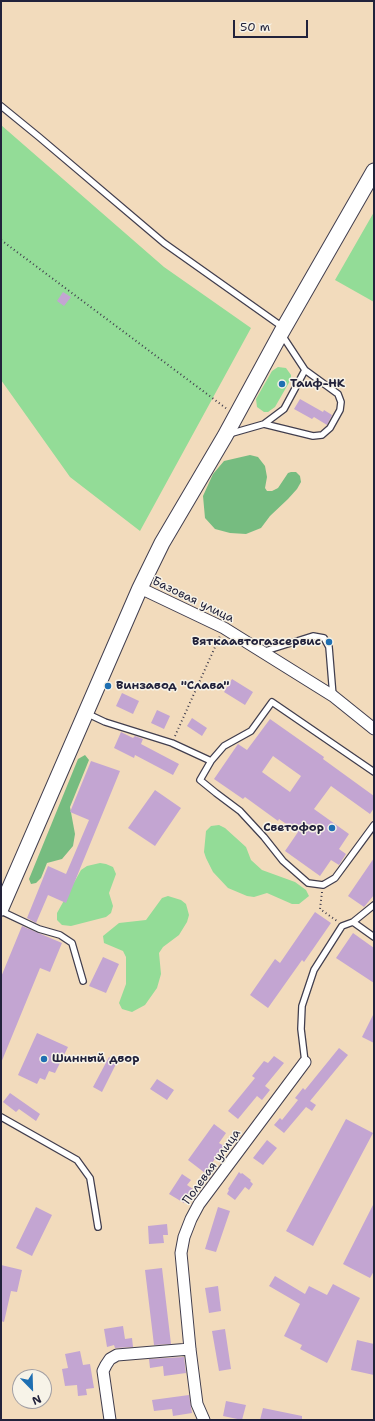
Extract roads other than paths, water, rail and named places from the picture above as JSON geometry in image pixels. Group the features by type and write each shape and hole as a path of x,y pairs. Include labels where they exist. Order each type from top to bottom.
{"main road":[{"path":"1,908 140,588 162,543 225,436 282,330 374,171"}],"street":[{"name":"Базовая улица","path":"140,588 224,628 333,696 374,729"},
{"name":"Полевая улица","path":"204,1420 197,1404 190,1349 181,1253 184,1237 199,1204 305,1062"},
{"path":"110,1420 103,1371 110,1359 117,1355 190,1349"}],"lane":[{"path":"1,106 164,243 282,330 305,370 338,394 341,402 340,410 330,428 322,435 313,436 264,424"},
{"path":"225,436 264,424 284,409 305,370"},
{"path":"262,652 312,636 324,638 329,647 333,696"},
{"path":"374,772 272,702 251,731 224,746 210,761 200,780 240,810 264,837 283,862 308,883 323,885 335,878 374,825"},
{"path":"86,713 105,722 172,743 210,761"},
{"path":"305,1062 301,1029 302,1006 314,970 342,926 353,922 374,905"},
{"path":"1,912 39,929 60,935 72,943 83,981"},
{"path":"353,922 374,937"},
{"path":"1,1117 77,1160 90,1178 98,1227"}],"place":[{"name":"Таиф-НК","path":"282,384"},
{"name":"Вяткаавтогазсервис","path":"329,642"},
{"name":"Винзавод \"Слава\"","path":"108,686"},
{"name":"Светофор","path":"332,828"},
{"name":"Шинный двор","path":"44,1059"}]}
